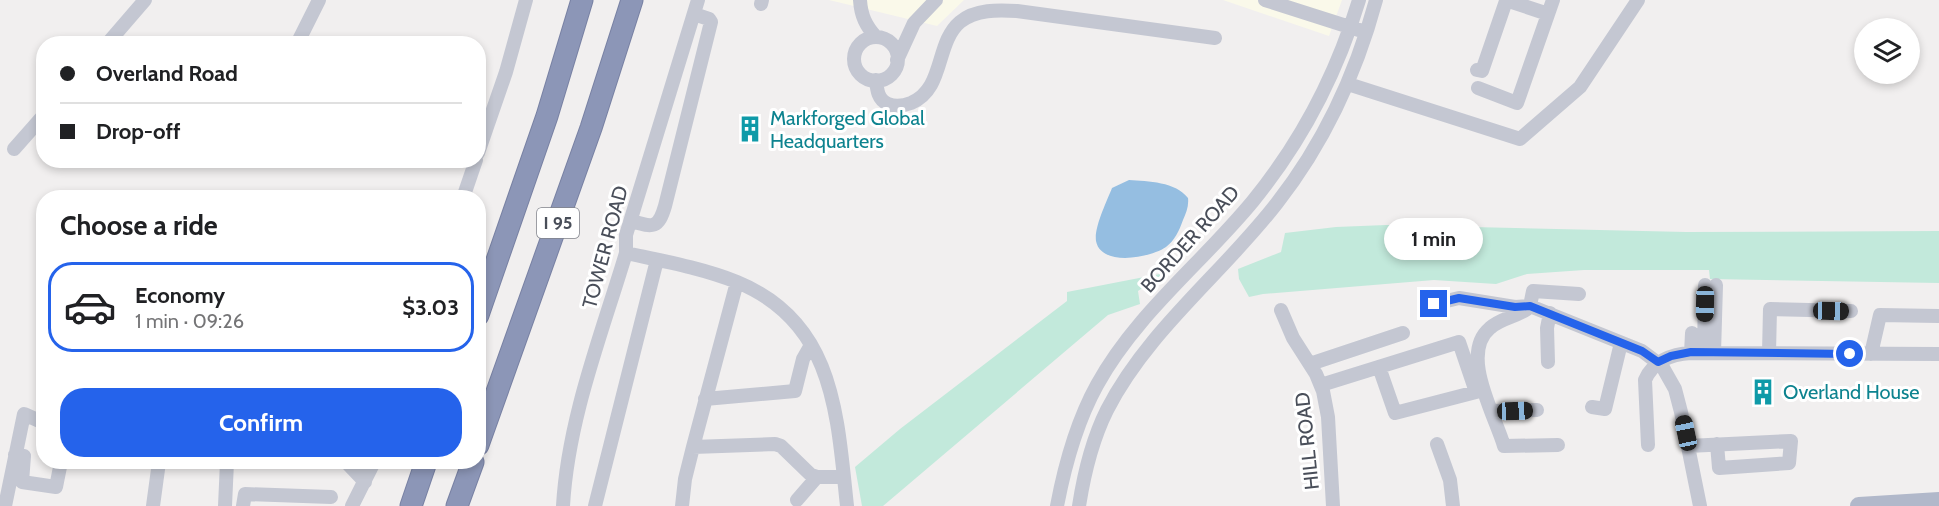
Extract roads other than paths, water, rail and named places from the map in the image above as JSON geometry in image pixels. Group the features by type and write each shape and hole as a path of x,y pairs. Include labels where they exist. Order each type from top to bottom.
{"highway":[{"name":"I 95","path":"486,292 544,125 582,0"},
{"name":"I 95","path":"486,423 584,148 632,0"},
{"path":"411,506 424,469"},
{"path":"457,506 470,469"}],"main road":[{"path":"1859,506 1933,503"}],"street":[{"path":"114,36 145,0"},
{"path":"301,36 319,0"},
{"path":"486,130 506,72 526,0"},
{"name":"TOWER ROAD","path":"563,506 568,458 579,408 626,253 625,242 631,221 698,0"},
{"path":"861,7 855,36 854,64 859,73 867,79 876,80 891,74 914,23 936,0"},
{"path":"1265,0 1290,4 1366,33"},
{"name":"BORDER ROAD","path":"1057,506 1066,461 1076,431 1109,365 1147,315 1267,183 1316,106 1350,27 1359,0"},
{"path":"1079,506 1089,456 1106,412 1119,389 1151,344 1258,227 1294,181 1322,136 1348,84 1376,0"},
{"path":"1477,69 1482,71 1506,0 1548,14"},
{"path":"1478,88 1517,103 1552,0"},
{"path":"1348,84 1520,139 1580,87 1638,0"},
{"path":"861,7 867,26 879,38 892,44 897,60"},
{"path":"876,80 879,94 886,103 900,106 916,101 933,80 947,40 957,24 975,13 986,11 1017,11 1215,38"},
{"path":"631,221 655,225 662,215 711,22 709,19 694,14"},
{"path":"855,53 863,41 879,38 914,23"},
{"path":"14,148 36,124"},
{"path":"466,190 473,168"},
{"path":"626,253 737,282 756,291 779,307 794,322 812,345 825,370 831,390 847,506"},
{"path":"595,506 657,260"},
{"path":"682,506 693,447 737,282"},
{"path":"1703,353 1711,285"},
{"path":"1558,445 1504,446 1478,369 1477,355 1480,343 1491,327 1521,314 1530,306 1533,291 1579,294"},
{"path":"1548,362 1547,324 1564,293"},
{"path":"1434,304 1459,298 1515,307 1530,306 1642,351 1658,362 1675,389 1700,506"},
{"path":"1769,353 1770,309 1851,311"},
{"name":"HILL ROAD","path":"1281,310 1293,338 1321,385 1328,417 1333,506"},
{"path":"1871,354 1880,315 1938,316"},
{"path":"1310,364 1403,333"},
{"path":"1692,333 1703,353"},
{"path":"1321,385 1459,342 1476,392 1395,413 1379,367"},
{"path":"1592,407 1605,409 1621,343"},
{"path":"705,399 795,391 803,359 812,345"},
{"path":"1648,445 1644,384 1658,362 1671,356 1703,353 1939,354"},
{"path":"1492,411 1538,410"},
{"path":"5,506 24,414 36,419"},
{"path":"1688,446 1717,444 1791,441 1788,463 1719,468 1717,444"},
{"path":"693,447 775,444 781,446 811,475 844,477"},
{"path":"1437,444 1450,480 1453,506"},
{"path":"15,455 24,456 22,482 56,487 60,469"},
{"path":"153,506 158,469"},
{"path":"225,506 228,469"},
{"path":"353,469 365,482"},
{"path":"243,506 245,494 354,503 371,469"},
{"path":"797,500 817,477"}],"water":[{"path":"1129,180 1161,183 1176,189 1188,198 1188,207 1178,232 1166,247 1138,257 1116,257 1100,249 1096,241 1097,229 1112,188"}],"place":[{"name":"Markforged Global Headquarters","path":"750,129"},
{"name":"Overland House","path":"1763,392"}]}
